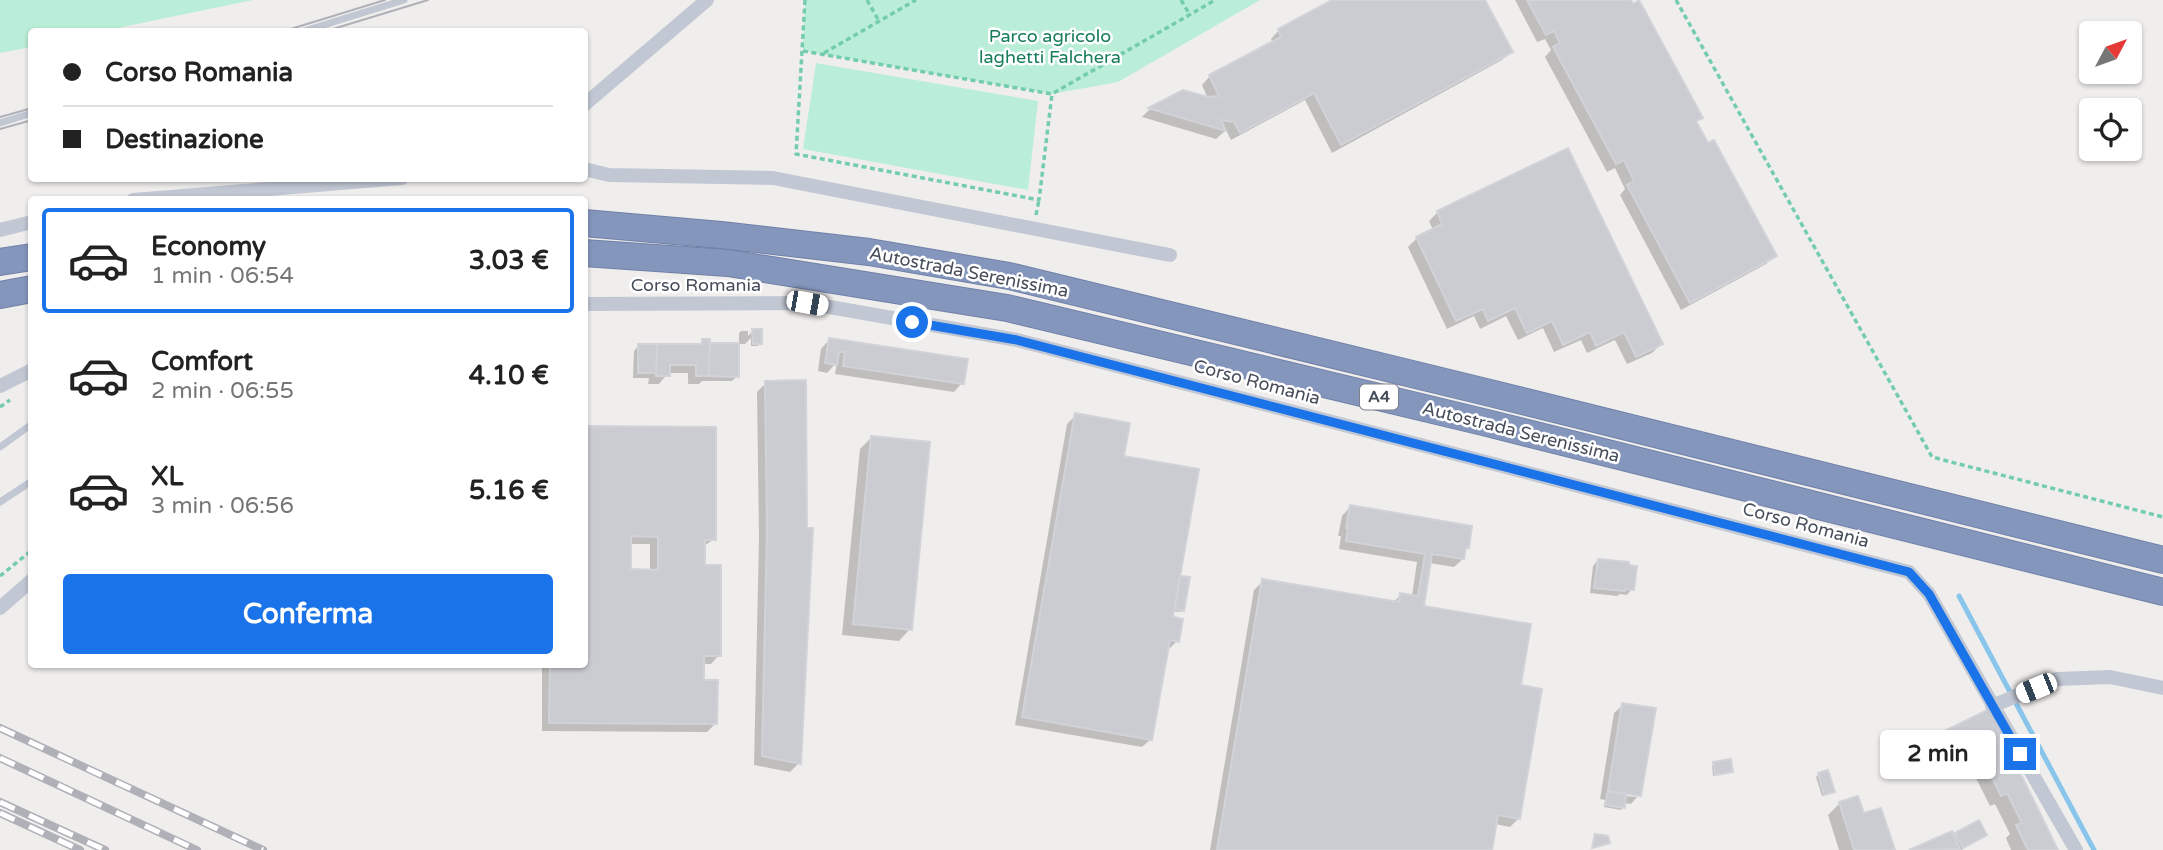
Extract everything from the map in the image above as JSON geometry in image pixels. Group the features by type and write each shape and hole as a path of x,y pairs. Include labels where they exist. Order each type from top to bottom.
{"highway":[{"name":"Autostrada Serenissima","path":"588,223 869,252 1010,276 2163,560"},
{"name":"Autostrada Serenissima","path":"588,253 728,263 1007,308 1483,422 2163,592"},
{"path":"0,262 28,258"},
{"path":"0,295 28,290"}],"street":[{"path":"588,102 707,0"},
{"path":"588,170 608,175 773,178 1170,255"},
{"path":"182,196 353,182"},
{"path":"0,229 28,223"},
{"name":"Corso Romania","path":"588,304 807,303 1017,340 1909,572 1929,594 1992,706"},
{"path":"0,386 28,372"},
{"path":"0,608 28,584"},
{"path":"2076,850 1992,706 2057,679 2110,677 2163,688"}],"lane":[{"path":"314,28 404,0"},
{"path":"0,123 28,114"},
{"path":"0,447 28,427"},
{"path":"0,502 28,484"}],"path":[{"path":"805,0 796,155 1039,200 1052,94"},
{"path":"867,0 879,21"},
{"path":"822,54 916,0"},
{"path":"1181,0 1190,15"},
{"path":"803,51 1052,94 1215,0"},
{"path":"1676,0 1932,457 2163,517"},
{"path":"0,576 28,553"}],"green space":[{"path":"0,0 253,0 118,28 28,28 28,48 0,53"},
{"name":"Parco agricolo laghetti Falchera","path":"805,0 1260,0 1118,82 1052,94 803,51"},
{"path":"816,63 1038,101 1028,190 803,149"}],"building":[{"path":"1332,0 1485,0 1513,52 1341,145 1314,93 1240,133 1234,122 1221,120 1226,131 1148,108 1183,90 1208,97 1219,96 1209,75 1281,37 1278,29"},
{"path":"1527,0 1631,0 1633,4 1639,0 1703,118 1696,121 1708,143 1714,140 1777,256 1690,303 1627,185 1634,181 1624,160 1616,164 1553,47 1560,43 1554,31 1546,35"},
{"path":"1568,148 1663,344 1636,357 1624,332 1596,346 1590,332 1563,345 1552,321 1527,333 1515,308 1488,321 1483,309 1456,321 1416,237 1442,224 1437,211"},
{"path":"752,329 762,329 762,344 753,344"},
{"path":"829,338 968,359 964,384 843,366 845,352 839,352 837,365 825,363"},
{"path":"702,339 710,339 709,376 696,376 696,365 670,365 670,376 656,376 657,344 702,344"},
{"path":"710,343 739,343 739,377 709,376"},
{"path":"638,344 657,344 656,373 638,373"},
{"path":"806,380 807,528 813,528 801,764 762,756 767,529 765,381"},
{"path":"1075,413 1130,423 1124,456 1199,469 1173,617 1183,619 1179,642 1170,640 1152,740 1022,717"},
{"path":"588,426 716,427 716,540 705,540 705,565 721,565 721,656 704,656 704,680 718,680 717,724 549,723 550,668 588,668","holes":["631,536 658,537 658,570 631,569"]},
{"path":"871,436 930,442 912,630 853,624"},
{"path":"1350,505 1472,526 1469,548 1466,548 1464,559 1432,554 1424,606 1531,624 1521,685 1542,689 1520,819 1498,815 1492,850 1217,850 1262,579 1399,602 1400,593 1418,596 1425,554 1346,541"},
{"path":"1598,559 1629,562 1629,565 1637,566 1634,590 1594,588"},
{"path":"1180,576 1190,577 1184,611 1175,609"},
{"path":"1622,703 1656,708 1641,796 1608,791"},
{"path":"1989,709 2058,850 2028,850 2016,825 2022,823 2007,793 2001,796 1973,738 1910,768 1902,752"},
{"path":"1731,759 1733,772 1715,775 1713,762"},
{"path":"1828,770 1835,792 1824,795 1818,773"},
{"path":"1608,791 1626,794 1625,808 1605,805"},
{"path":"1858,796 1864,813 1881,808 1895,850 1854,850 1839,802"},
{"path":"1979,820 1987,835 1963,848 1955,833"},
{"path":"1952,831 1960,849 1909,850"},
{"path":"1595,834 1608,836 1610,843 1592,848"}],"waterway":[{"path":"1959,596 2094,850"}],"tram line":[{"path":"294,28 385,0"},
{"path":"336,28 428,0"},
{"path":"0,117 28,109"},
{"path":"0,129 28,121"}],"railway":[{"path":"0,728 263,850"},
{"path":"0,758 197,850"},
{"path":"0,802 105,850"},
{"path":"0,813 80,850"}],"route":[{"path":"912,322 1017,340 1909,572 1929,594 2020,754"}]}
